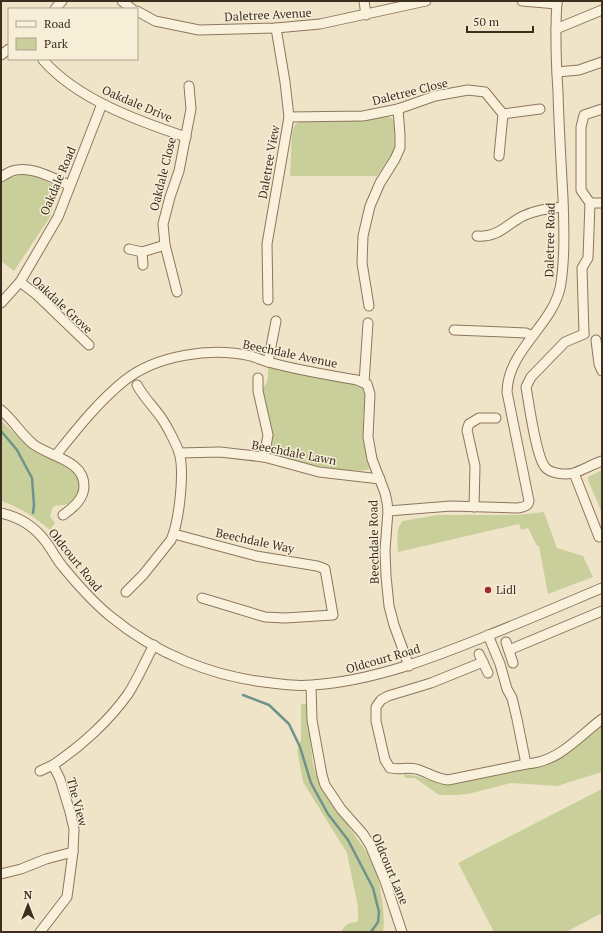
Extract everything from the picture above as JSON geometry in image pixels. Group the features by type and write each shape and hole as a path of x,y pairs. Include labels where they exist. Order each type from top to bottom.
{"street":[{"path":"122,1 131,8"},
{"path":"364,1 366,15"},
{"name":"Daletree Avenue","path":"138,12 155,21 199,30 276,28 320,24 366,15 410,3 426,1"},
{"path":"522,1 557,2"},
{"name":"Daletree Road","path":"474,507 518,508 527,506 529,500 508,401 507,384 513,366 522,349 552,310 557,300 561,285 563,256 563,207 557,72 557,2"},
{"path":"556,29 602,10"},
{"name":"Daletree View","path":"268,300 266,244 289,117 276,28"},
{"name":"Oakdale Drive","path":"43,60 50,68 66,80 102,104 186,136"},
{"path":"557,72 579,70 602,62"},
{"name":"Oakdale Close","path":"177,292 165,245 163,224 179,171 186,136 191,109 190,86"},
{"name":"Daletree Close","path":"289,117 363,116 398,109 435,96 468,90 485,92 503,114"},
{"name":"Oakdale Road","path":"1,303 20,282 58,217 69,185 102,104"},
{"path":"499,156 503,114 540,108"},
{"path":"584,334 582,268 588,258 590,202 581,190 581,127 584,115 602,108"},
{"path":"369,306 362,263 363,236 370,206 380,183 400,148 398,109"},
{"path":"1,177 12,171 29,170 69,185"},
{"path":"590,202 602,203"},
{"path":"477,236 485,237 504,229 522,217 545,208 563,207"},
{"path":"129,249 142,252 165,245"},
{"path":"142,252 143,265"},
{"name":"Oakdale Grove","path":"20,282 37,295 89,345"},
{"path":"268,362 276,322"},
{"name":"Beechdale Road","path":"368,323 364,383 366,384 370,394 368,437 372,459 385,493 388,512 385,550 389,606 394,625 409,666"},
{"path":"454,330 526,333 532,336"},
{"path":"602,371 599,364 599,340 584,334 565,342 531,377 526,387 537,447 540,459 545,468 557,473 574,473 602,461"},
{"name":"Beechdale Avenue","path":"56,455 88,415 124,381 164,360 190,354 215,352 251,356 268,362 357,380 364,383"},
{"path":"258,378 258,391 268,435 264,457"},
{"path":"126,592 143,575 171,540 174,534 180,498 181,477 179,453 163,420 142,394 137,385"},
{"path":"1,410 10,417 32,442 42,450 56,455 81,472 84,479 84,491 80,500 72,509 63,515"},
{"path":"388,512 451,506 474,507 475,466 467,430 469,424 479,418 496,418"},
{"name":"Beechdale Lawn","path":"179,453 220,452 264,457 319,472 380,479"},
{"path":"574,473 600,536 590,541"},
{"name":"Oldcourt Road","path":"1,513 16,518 32,527 46,541 62,566 96,604 110,617 131,632 189,663 225,675 263,682 311,686 368,678 409,666 602,588"},
{"name":"Beechdale Way","path":"174,534 256,556 318,566 325,569 333,615 285,618 265,617 202,598"},
{"path":"513,663 508,646 602,611"},
{"path":"488,635 500,664 507,689 512,698 526,764"},
{"name":"The View","path":"40,771 53,765 75,749 112,714 128,693 154,645"},
{"path":"488,673 481,658 437,681 388,696 381,700 376,707 376,721 385,760 390,768 416,769 437,779 448,780 526,764 541,763 572,746 602,719"},
{"name":"Oldcourt Lane","path":"311,686 313,729 324,780 341,809 370,845 385,881 402,932"},
{"name":"The View","path":"40,932 67,897 73,852 74,829 60,779 53,765"},
{"path":"1,874 20,869 46,858 73,852"}],"green space":[{"path":"388,117 392,118 394,123 395,149 377,176 290,176 292,132 295,125 300,121 323,122 365,120"},
{"path":"23,174 37,177 57,187 50,217 14,271 1,261 1,183 10,178"},
{"path":"268,367 360,385 365,392 363,427 369,469 352,470 311,465 280,458 272,452 270,424 261,389 267,382"},
{"path":"1,421 30,447 74,472 77,476 79,485 77,495 72,502 68,504 53,507 50,516 55,523 50,530 27,513 1,501"},
{"path":"602,470 602,513 588,477"},
{"path":"544,512 557,548 583,556 593,577 548,594 539,546 537,546 528,528 521,530 519,524 398,552 398,531 400,524 403,521 437,515 516,515"},
{"path":"301,704 307,704 313,765 322,789 368,854 378,875 383,907 383,932 341,932 348,924 357,922 358,907 347,853 303,782 297,750 301,740"},
{"path":"602,725 602,772 557,786 511,783 468,794 439,795 415,778 405,778 404,774 451,785 513,771 546,766 565,755"},
{"path":"602,789 602,913 566,932 494,932 458,863"}],"waterway":[{"path":"1,431 17,450 32,478 34,505 33,513"},
{"path":"243,695 269,705 289,724 300,747 311,783 328,814 348,840 373,888 379,912 378,922 371,932"}],"place":[{"name":"Lidl","path":"488,590"}]}
